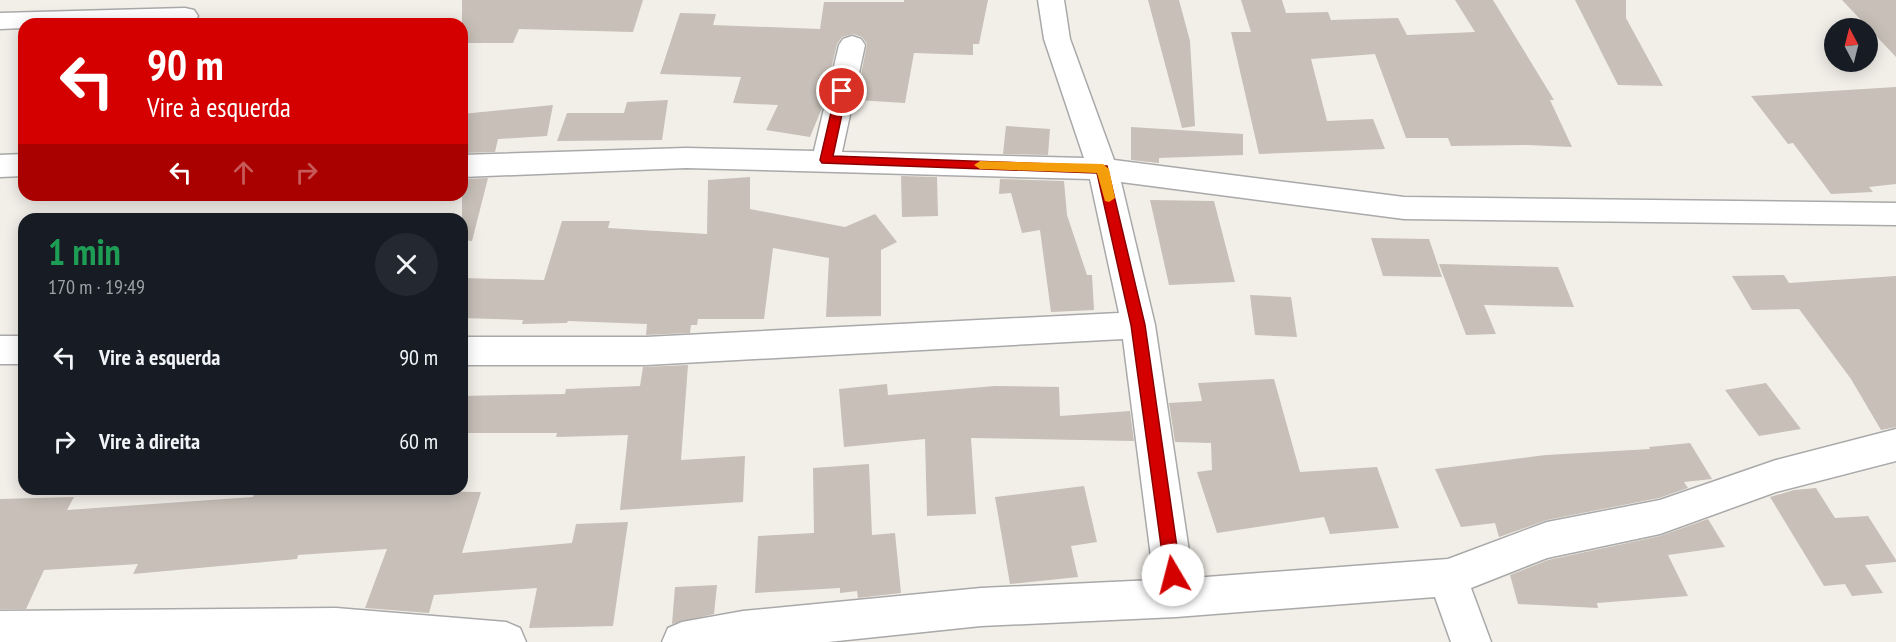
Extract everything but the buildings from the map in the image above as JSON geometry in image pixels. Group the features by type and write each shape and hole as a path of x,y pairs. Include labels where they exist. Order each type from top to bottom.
{"street":[{"path":"1059,1 1057,39 1103,169 1138,325 1176,598"},
{"path":"110,18 184,16"},
{"path":"0,21 18,21"},
{"path":"826,160 852,45"},
{"path":"468,166 686,158 1103,169 1404,208 1896,214"},
{"path":"0,166 18,165"},
{"path":"468,351 646,351 1138,325"},
{"path":"0,350 18,350"},
{"path":"682,642 743,632 981,607 1176,598 1448,578 1547,540 1660,517 1776,476 1896,445"},
{"path":"1448,578 1471,642"},
{"path":"0,631 336,628 506,642"}],"slow traffic":[{"path":"980,165 1103,169 1109,198"}],"route":[{"path":"842,91 826,160 1103,169 1138,325 1173,575"}]}
